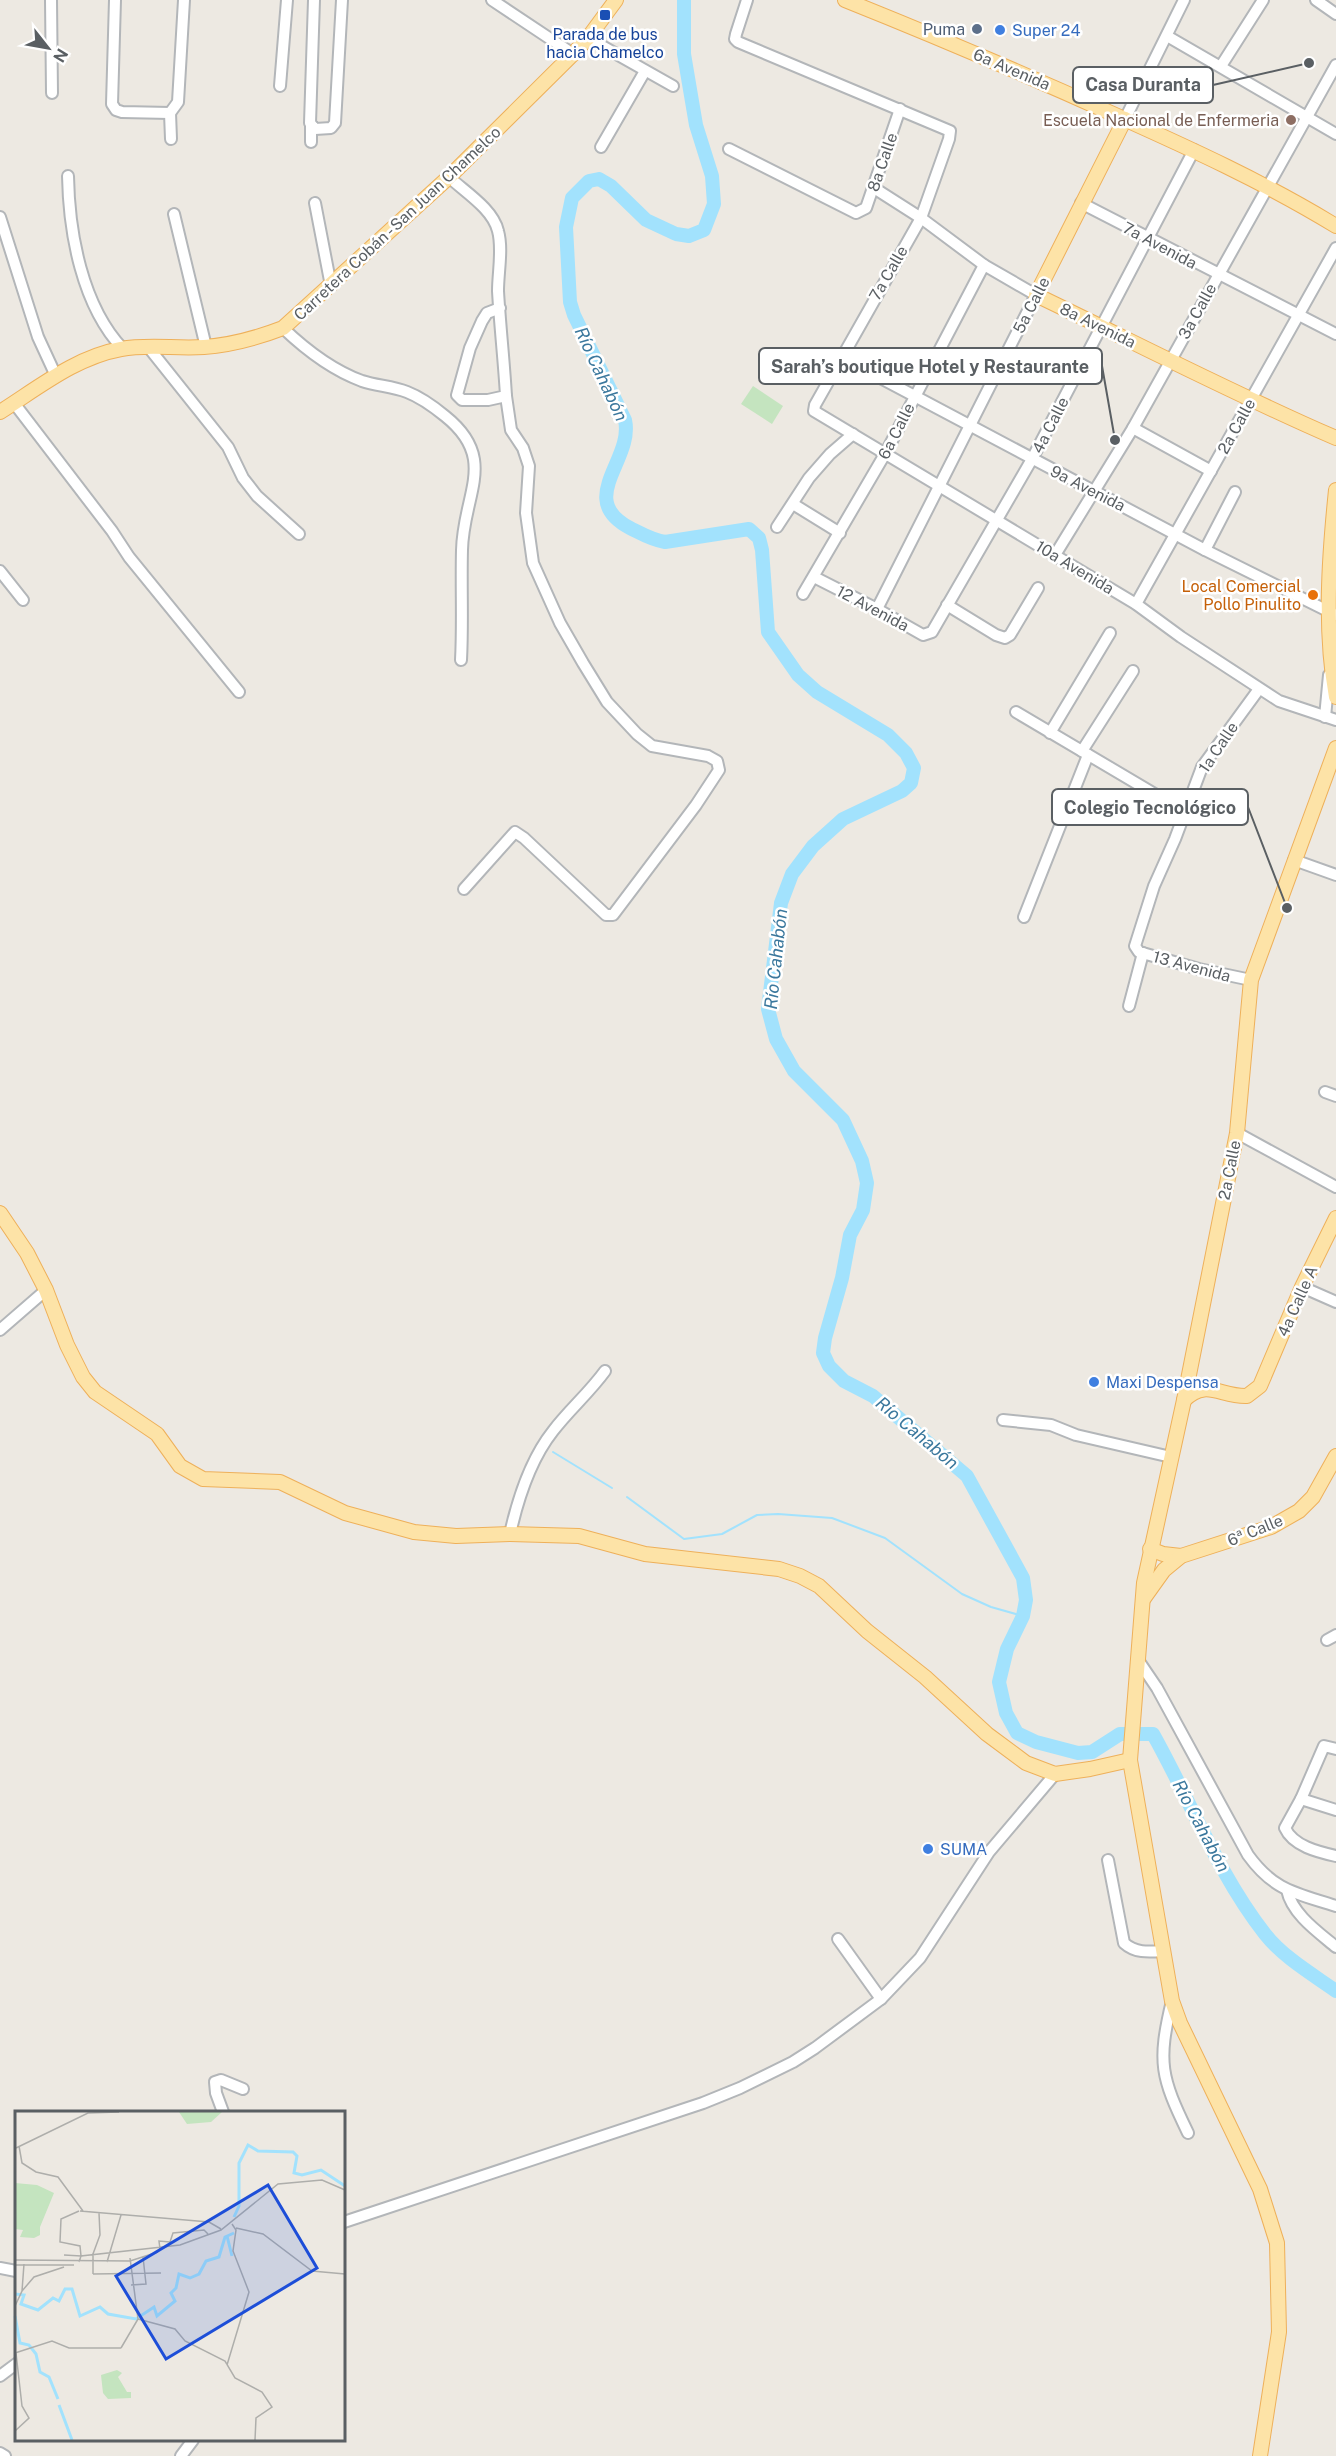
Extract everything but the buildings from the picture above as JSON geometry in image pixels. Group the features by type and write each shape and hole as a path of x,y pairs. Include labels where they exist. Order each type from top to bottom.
{"main road":[{"name":"6a Avenida","path":"845,0 1002,64 1194,150 1267,186 1336,226"},
{"name":"Carretera Cobán - San Juan Chamelco","path":"0,412 75,364 123,348 206,347 251,340 283,328 449,177 573,54 588,38 612,1"},
{"name":"5a Calle","path":"1036,295 1125,119"},
{"name":"8a Avenida","path":"1036,295 1170,359 1250,401 1336,438"},
{"path":"1336,490 1330,664 1336,697"},
{"name":"2a Calle","path":"1260,2456 1279,2332 1277,2243 1260,2189 1180,2023 1172,2001 1130,1755 1143,1599 1150,1549 1184,1401 1237,1133 1251,980 1336,748"},
{"path":"0,1213 27,1253 46,1290 67,1345 83,1377 94,1392 157,1434 180,1466 203,1479 280,1482 345,1513 414,1532 456,1536 510,1534 586,1537 645,1554 779,1569 819,1586 867,1632 925,1677 987,1734 1026,1763 1055,1774 1090,1769 1130,1755"},
{"name":"4a Calle A","path":"1184,1401 1197,1389 1205,1388 1247,1396 1260,1386 1302,1287 1336,1219"},
{"name":"6ª Calle","path":"1143,1599 1164,1570 1181,1556 1270,1527 1293,1515 1313,1497 1334,1463"},
{"path":"1150,1549 1163,1554 1181,1556"}],"street":[{"path":"51,0 52,93"},
{"path":"115,0 112,104 116,110 123,112 170,113"},
{"path":"171,139 170,113 178,102 184,0"},
{"path":"280,86 287,0"},
{"path":"310,142 314,0"},
{"path":"311,126 315,129 331,128 335,123 342,0"},
{"path":"492,0 573,54"},
{"path":"747,0 735,39 738,42 900,109"},
{"name":"5a Calle","path":"1125,119 1184,0"},
{"path":"1221,66 1263,0"},
{"path":"1316,0 1336,14"},
{"path":"1167,36 1336,134"},
{"path":"588,38 674,86"},
{"name":"3a Calle","path":"1055,555 1133,428 1336,65"},
{"path":"601,147 645,71"},
{"name":"7a Calle","path":"814,411 841,357 921,218 950,139 950,130 900,109"},
{"name":"8a Calle","path":"729,149 856,213 861,212 866,208 874,188 900,109"},
{"name":"4a Calle","path":"932,632 1032,459 1194,150"},
{"path":"69,176 71,224 88,292 101,321 123,348"},
{"path":"449,177 489,214 498,230 506,396 511,430 523,448 529,466 526,513 533,563 560,622 607,702 652,746 708,756 717,761 719,770 683,823 613,915 606,915 515,832 464,889"},
{"name":"8a Avenida","path":"874,188 921,218 984,265 1036,295"},
{"path":"315,203 331,286"},
{"name":"7a Avenida","path":"1081,203 1217,275 1336,334"},
{"path":"174,213 206,347"},
{"path":"0,217 38,337 56,376"},
{"name":"2a Calle","path":"1136,604 1336,248"},
{"name":"6a Calle","path":"803,594 885,454 984,265"},
{"name":"5a Calle","path":"877,609 1036,295"},
{"path":"500,308 484,316 470,348 458,395 462,400 476,401 506,396"},
{"path":"283,328 301,345 349,375 410,393 460,428 469,441 474,455 474,473 462,550 464,620 461,660"},
{"path":"149,348 228,447 243,478 257,496 298,534"},
{"name":"9a Avenida","path":"841,357 1205,550 1332,613"},
{"path":"14,403 112,531 129,557 239,692"},
{"name":"10a Avenida","path":"814,411 1136,604 1279,701 1336,720"},
{"path":"1133,428 1211,471"},
{"path":"777,527 809,478 853,435"},
{"path":"1205,550 1235,492"},
{"path":"793,504 840,533"},
{"path":"0,571 23,600"},
{"name":"12 Avenida","path":"814,577 923,635 932,632"},
{"path":"946,605 1005,638 1010,636 1038,588"},
{"path":"1050,733 1110,633"},
{"path":"1325,717 1330,664"},
{"path":"1024,918 1085,753 1133,672"},
{"name":"1a Calle","path":"1129,1006 1139,949 1154,886 1202,767 1259,689"},
{"path":"1016,712 1185,812"},
{"path":"1294,860 1336,875"},
{"name":"13 Avenida","path":"1139,949 1199,969 1251,980"},
{"path":"1237,1133 1336,1187"},
{"path":"1302,1287 1336,1302"},
{"path":"0,1330 46,1290"},
{"path":"510,1534 521,1494 540,1449 554,1429 591,1390 605,1371"},
{"path":"1003,1420 1034,1421 1077,1435 1171,1456"},
{"path":"1138,1660 1157,1688 1248,1855 1262,1874 1287,1890 1336,1906"},
{"path":"1336,1749 1324,1746 1301,1800 1285,1827 1286,1831 1315,1851 1336,1856"},
{"path":"345,2222 630,2128 740,2088 815,2048 881,1999 920,1958 989,1852 1055,1774"},
{"path":"1301,1800 1336,1810"},
{"path":"1108,1860 1124,1943 1134,1950 1162,1951"},
{"path":"1287,1890 1292,1904 1302,1917 1336,1947"},
{"path":"838,1939 881,1999"},
{"path":"1172,2001 1164,2034 1162,2067 1168,2091 1188,2133"},
{"path":"223,2111 216,2093 215,2082 221,2080 243,2089"},
{"path":"0,2268 15,2271"},
{"path":"0,2376 15,2365"},
{"path":"181,2456 192,2441"},
{"path":"0,2453 5,2456"}],"green space":[{"path":"753,386 783,406 772,424 741,404"}],"waterway":[{"name":"Río Cahabón","path":"684,0 684,54 696,125 712,176 714,204 704,230 689,236 676,234 646,220 611,186 599,179 589,181 572,198 566,227 570,302 574,315 625,420 626,435 610,478 607,505 614,517 630,528 665,542 749,529 759,538 762,550 768,632 798,675 817,692 888,735 906,753 914,768 911,783 902,791 843,819 813,846 792,874 781,903 768,1009 776,1039 794,1071 843,1120 862,1161 867,1183 863,1210 850,1235 823,1353 829,1366 844,1381 873,1396 967,1476 1023,1578 1026,1600 1023,1616 1007,1649 999,1682 1006,1713 1017,1733 1036,1742 1078,1753 1092,1752 1120,1734 1153,1734 1219,1862 1248,1911 1280,1950 1336,1991"},
{"path":"553,1452 612,1488"},
{"path":"627,1497 684,1539 722,1534 757,1515 778,1514 832,1518 885,1538 962,1594 991,1607 1023,1616"}],"place":[{"name":"Parada de bus hacia Chamelco","path":"605,15"},
{"name":"Puma","path":"977,29"},
{"name":"Super 24","path":"1000,30"},
{"name":"Casa Duranta","path":"1309,63"},
{"name":"Escuela Nacional de Enfermeria","path":"1291,120"},
{"name":"Sarah’s boutique Hotel y Restaurante","path":"1115,440"},
{"name":"Local Comercial Pollo Pinulito","path":"1313,595"},
{"name":"Colegio Tecnológico","path":"1287,908"},
{"name":"Maxi Despensa","path":"1094,1382"},
{"name":"SUMA","path":"928,1849"}]}
